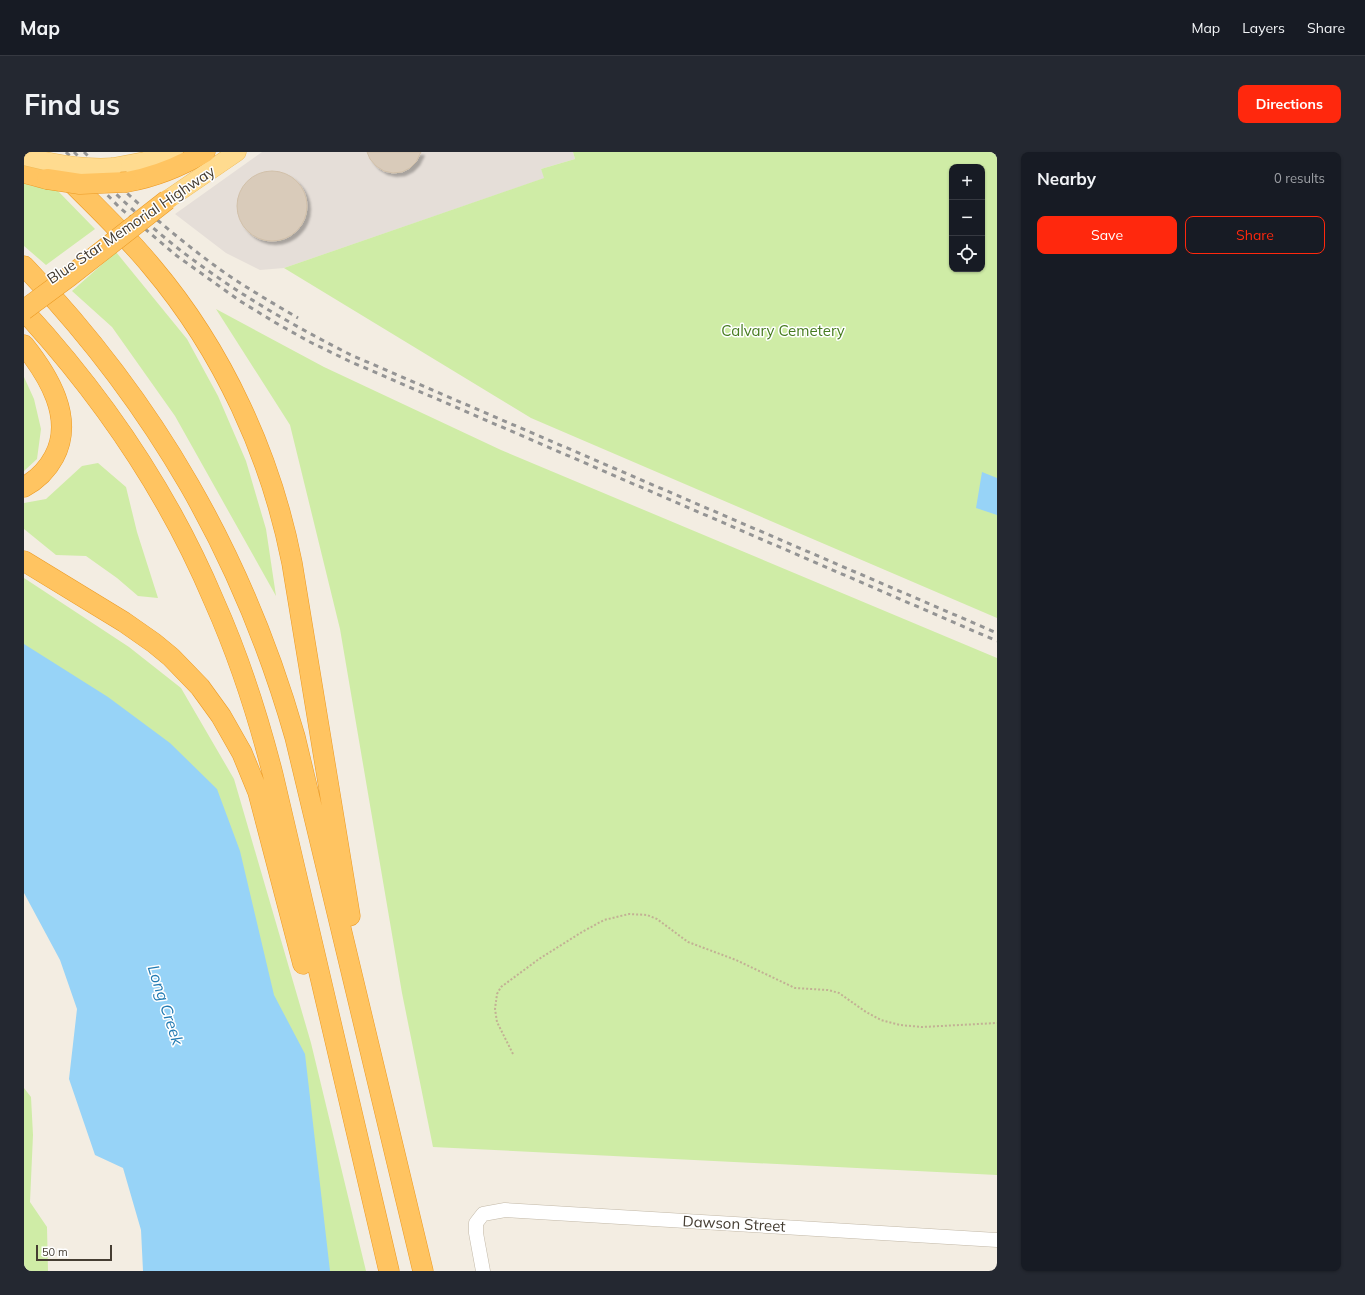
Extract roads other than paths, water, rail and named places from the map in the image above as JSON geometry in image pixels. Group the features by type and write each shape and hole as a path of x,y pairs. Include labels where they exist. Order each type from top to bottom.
{"highway":[{"path":"42,152 136,248 184,309 208,346 229,384 249,424 267,469 281,511 292,563 354,937 396,1158"},
{"path":"24,173 48,179 80,184 127,182 159,175 191,161 205,152"},
{"path":"167,200 24,310 81,378 149,475 182,533 214,600 241,668 264,740 273,775 389,1271"},
{"path":"24,266 66,312 112,367 154,428 175,460 208,518 246,597 272,664 295,737 423,1271"},
{"path":"24,345 52,388 60,410 62,422 59,445 51,463 37,478 24,487"},
{"path":"24,561 124,622 154,643 171,657 200,687 228,728 242,753 258,792 323,1036 336,1078 349,1102"}],"main road":[{"path":"24,156 62,165 96,168 113,167 145,161 174,152"},
{"name":"Blue Star Memorial Highway","path":"24,298 237,152"}],"street":[{"name":"Dawson Street","path":"483,1271 476,1233 476,1223 483,1214 505,1210 997,1240"}],"water":[{"path":"982,472 997,478 997,515 976,508"},
{"name":"Long Creek","path":"24,644 108,697 170,743 217,789 240,851 274,995 305,1054 330,1271 143,1271 141,1230 123,1168 95,1155 69,1079 77,1009 60,960 24,893"}],"railway":[{"path":"66,152 119,207 177,256 240,301 310,342 349,361 997,641"},
{"path":"74,152 104,183 169,241 186,254 257,303 294,325 351,355 997,633"},
{"path":"84,152 149,213 200,255 257,294 298,318"}],"park label":[{"name":"Calvary Cemetery","path":"783,331"}]}
